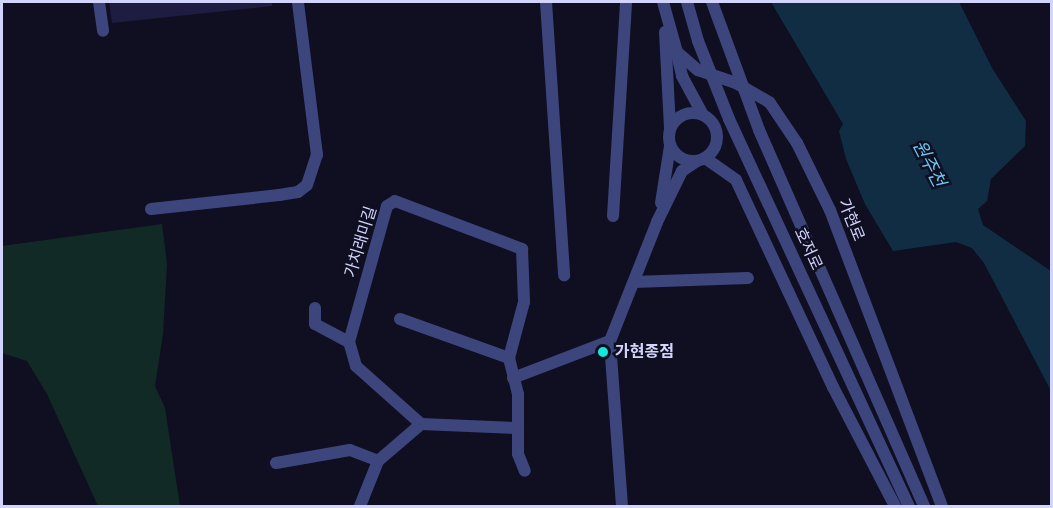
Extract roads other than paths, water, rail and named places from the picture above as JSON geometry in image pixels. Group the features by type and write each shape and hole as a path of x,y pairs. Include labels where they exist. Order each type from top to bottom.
{"street":[{"path":"99,2 103,31"},
{"path":"151,209 279,195 298,192 308,185 317,155 298,2"},
{"path":"546,2 564,275"},
{"path":"613,216 626,2"},
{"path":"657,222 670,146 663,2"},
{"name":"호저로","path":"687,2 729,119 909,507"},
{"name":"호저로","path":"712,2 759,130 924,507"},
{"path":"622,507 610,341 657,222 682,171 701,160 715,147 717,132 703,115 682,76 677,52 665,19"},
{"name":"가현로","path":"677,52 698,70 736,83 770,103 797,143 830,210 942,507"},
{"path":"670,129 680,117 703,115"},
{"path":"670,146 681,158 701,160 736,180 833,387 895,507"},
{"name":"가치래미길","path":"349,342 387,206 395,201 522,249 524,302 509,358 518,394 516,428 518,454 525,471"},
{"path":"634,282 748,278"},
{"path":"315,308 315,324 349,342 356,366 421,424 516,428"},
{"path":"400,319 509,358"},
{"path":"513,378 610,341"},
{"path":"360,507 378,461 421,424"},
{"path":"276,463 350,450 378,461"}],"water":[{"name":"원주천","path":"771,2 959,2 992,68 1026,121 1025,146 991,179 987,201 978,209 983,225 1051,271 1051,391 984,263 972,248 956,242 893,251 865,204 846,159 839,131 843,124"}],"place":[{"name":"가현종점","path":"603,352"}]}
